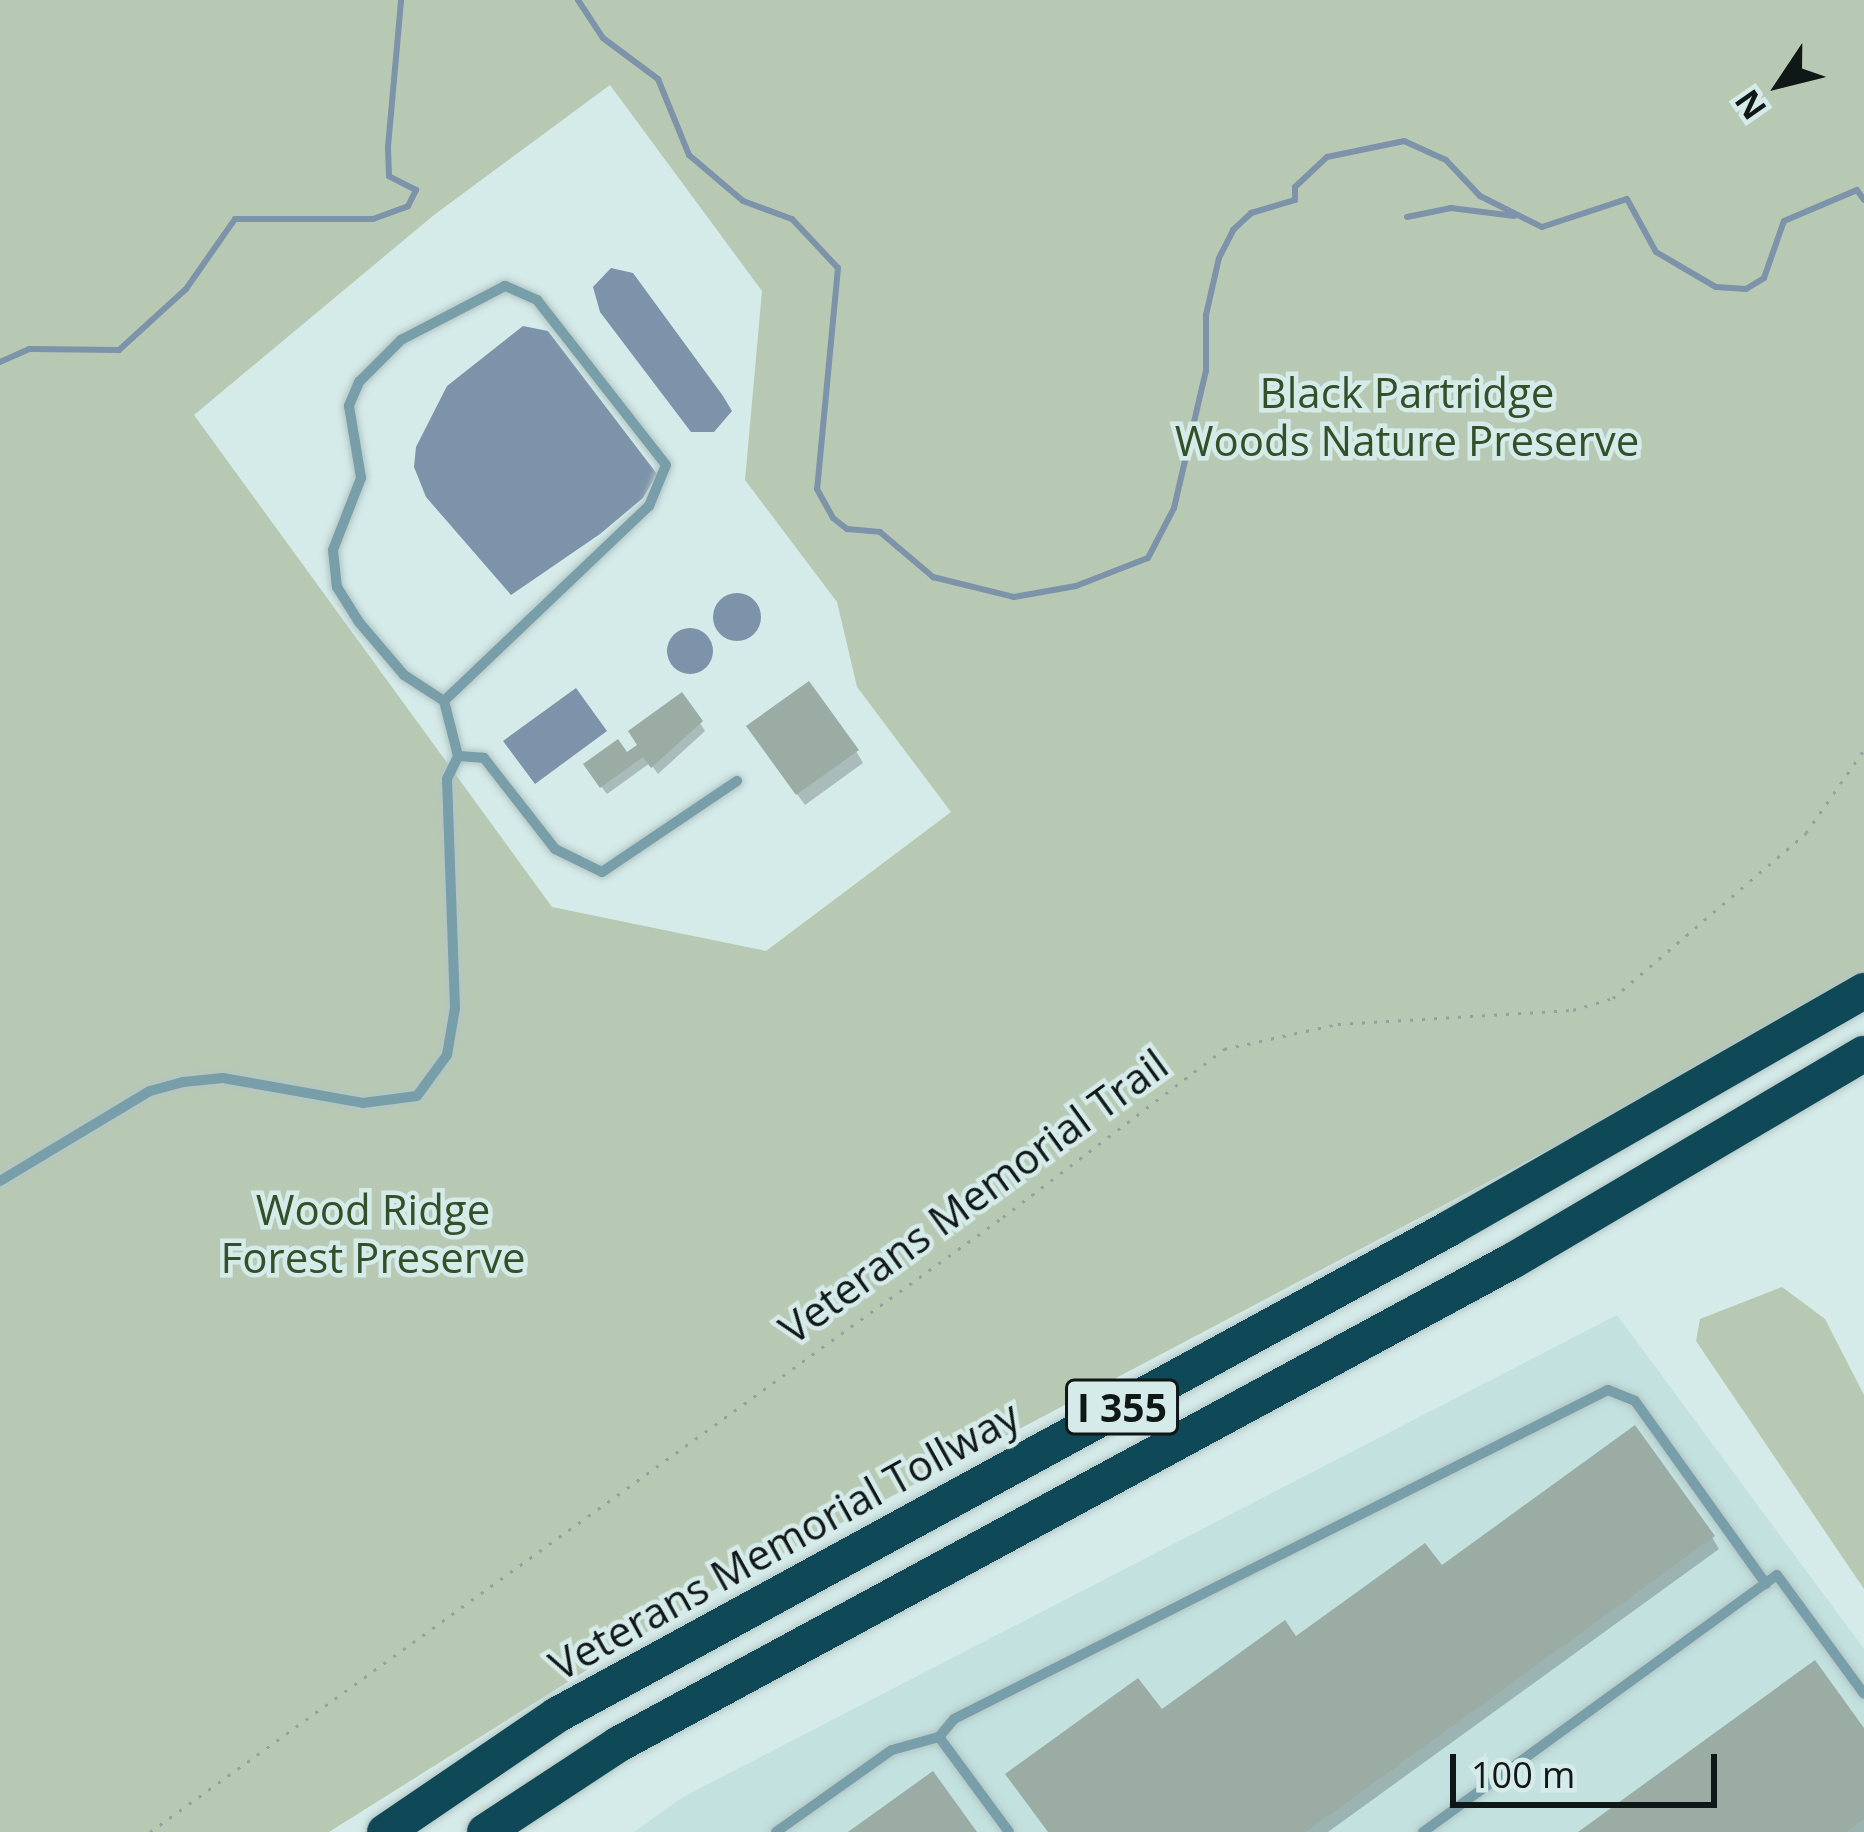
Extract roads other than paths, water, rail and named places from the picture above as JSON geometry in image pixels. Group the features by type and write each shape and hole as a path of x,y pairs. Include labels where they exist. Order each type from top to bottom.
{"highway":[{"name":"Veterans Memorial Tollway","path":"385,1832 557,1715 1452,1227 1864,991"},
{"name":"I 355","path":"485,1832 619,1744 1512,1261 1864,1054"}],"lane":[{"path":"0,1181 150,1091 223,1078 363,1103 417,1096 447,1055 455,1008 447,778 458,756 444,701 390,662 337,587 333,550 361,478 349,406 359,382 401,340 505,286 537,300 666,465 649,506 444,701"},
{"path":"458,756 484,758 555,849 602,872 737,781"},
{"path":"776,1832 892,1750 939,1737 954,1719 1609,1390 1635,1401 1766,1584"},
{"path":"1423,1832 1777,1575 1864,1694"},
{"path":"939,1737 1009,1832"}],"waterway":[{"path":"0,362 29,349 119,350 186,289 235,219 373,219 408,206 416,190 389,176 388,147 401,0"},
{"path":"578,0 603,38 658,79 689,155 743,201 792,219 838,268 817,489 833,518 847,529 880,532 933,577 1014,597 1076,586 1148,558 1174,508 1206,371 1206,315 1219,258 1233,230 1251,213 1295,200 1295,187 1327,157 1404,141 1446,160 1480,196 1542,227 1627,199 1656,252 1716,287 1746,289 1764,278 1784,221 1857,190 1864,200"},
{"path":"1407,217 1451,208 1515,216"}],"park label":[{"name":"Black Partridge Woods Nature Preserve","path":"1407,416"},
{"name":"Wood Ridge Forest Preserve","path":"373,1233"}]}
